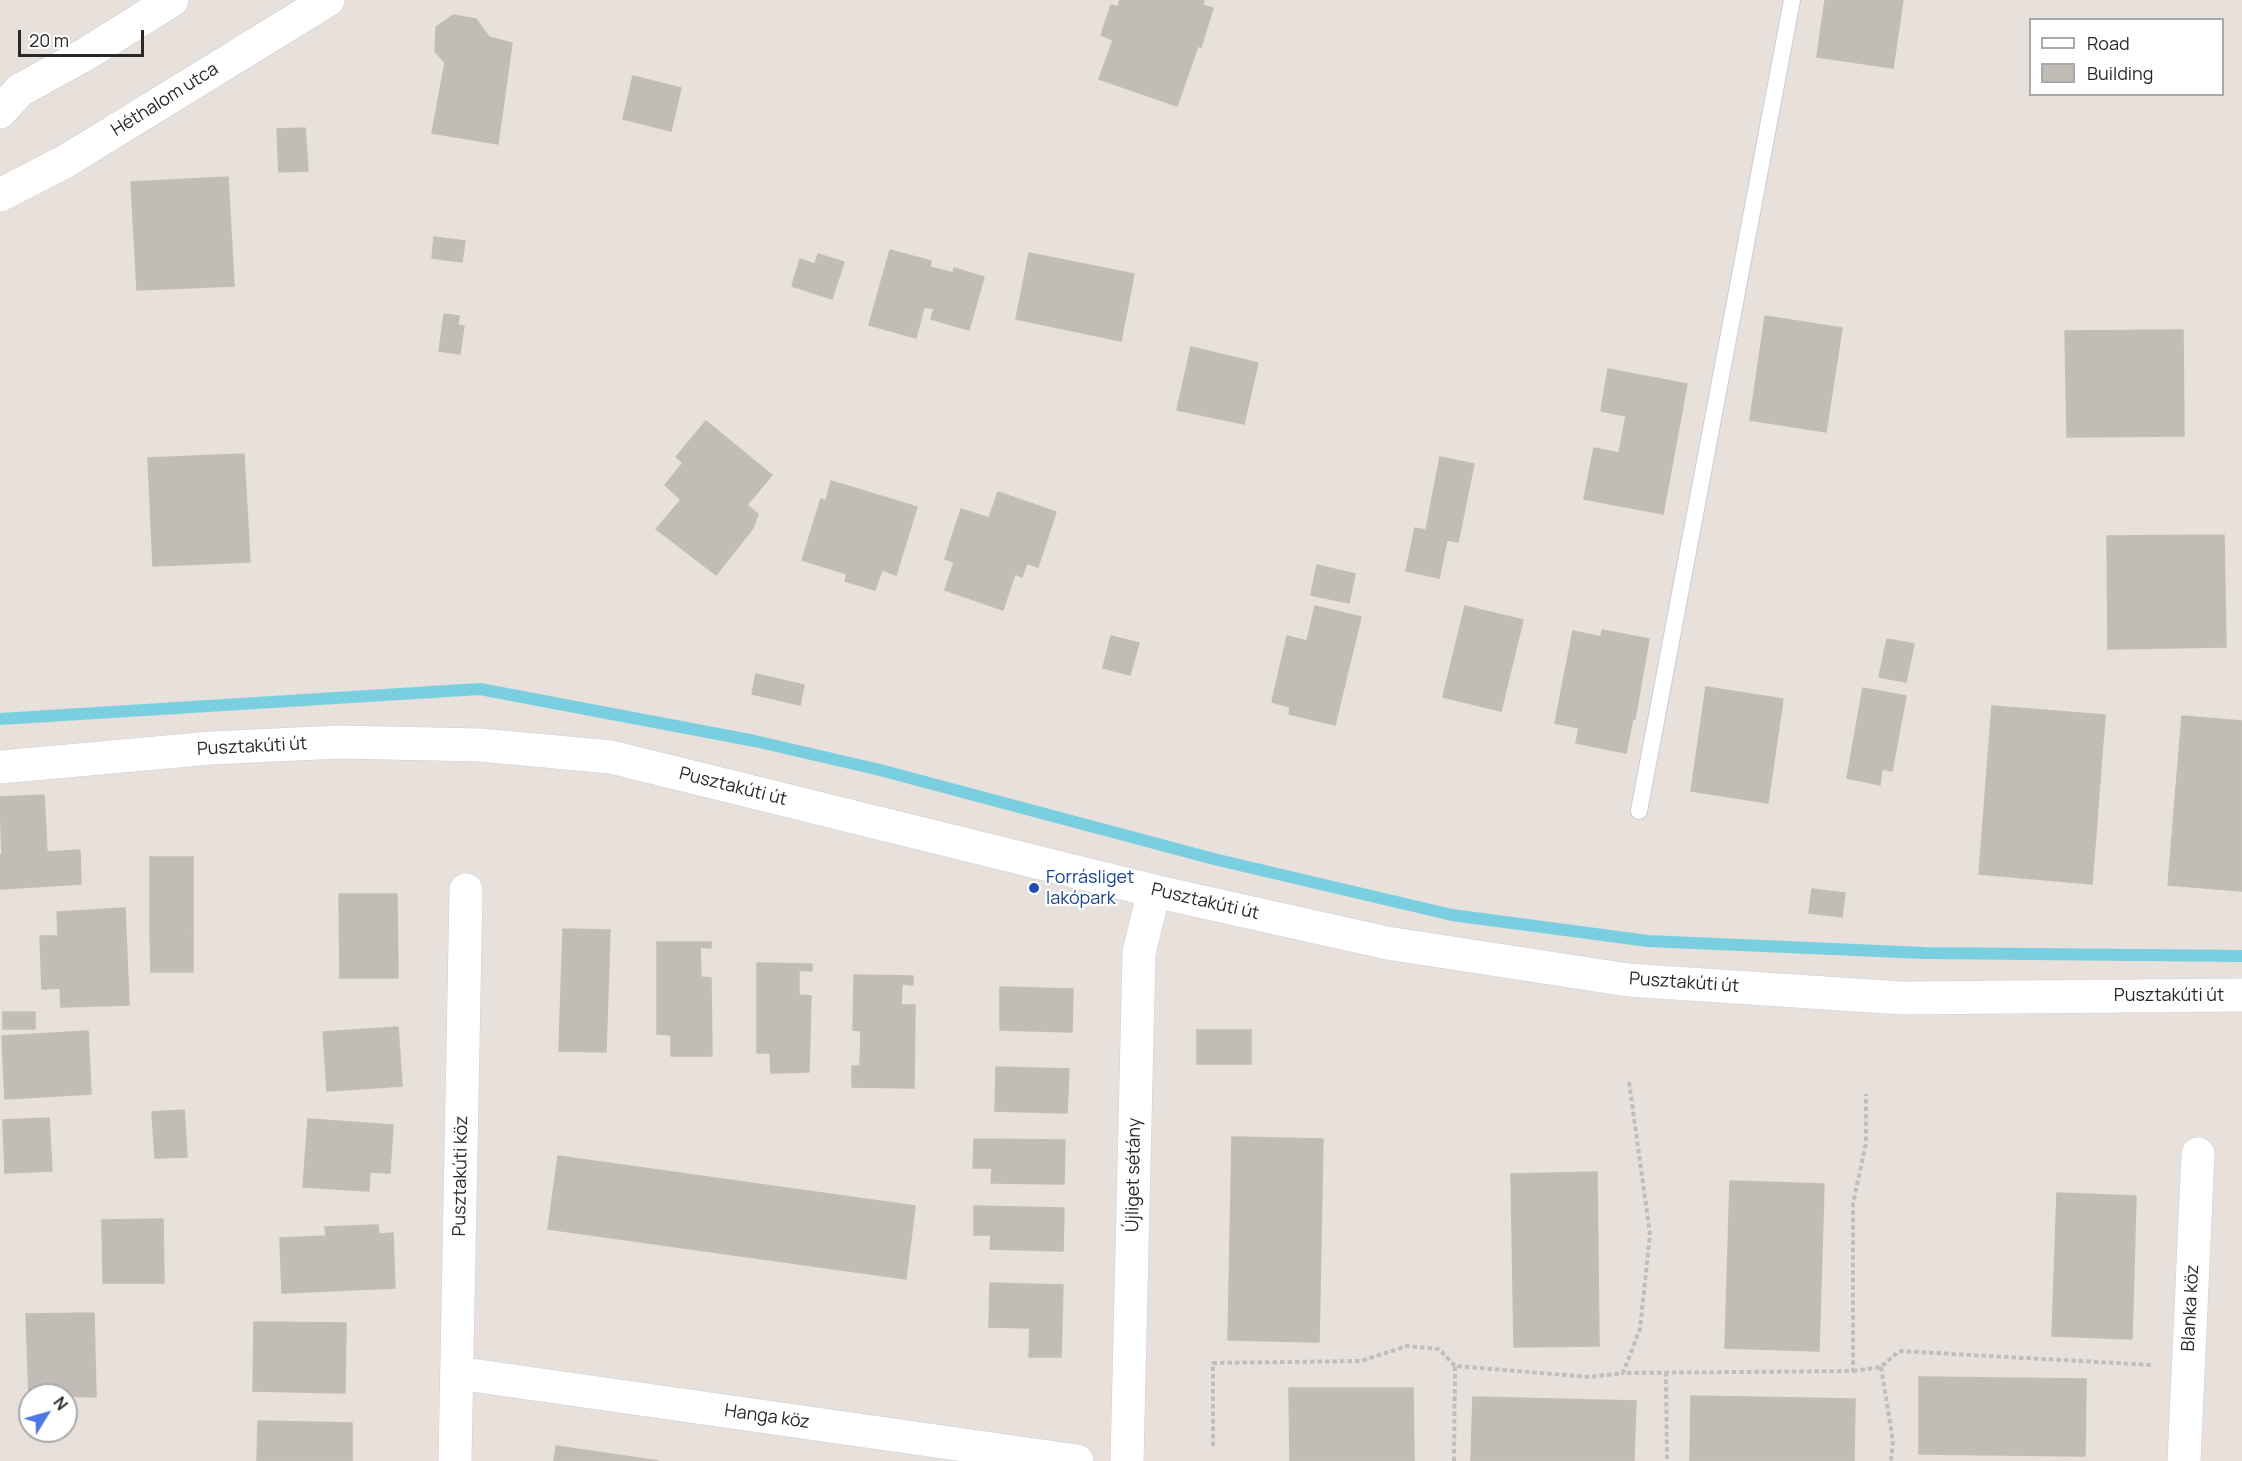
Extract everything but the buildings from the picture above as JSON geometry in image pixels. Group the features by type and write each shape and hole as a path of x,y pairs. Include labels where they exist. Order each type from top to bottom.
{"street":[{"path":"0,112 20,90 86,54 172,0"},
{"name":"Héthalom utca","path":"0,195 66,161 328,0"},
{"name":"Pusztakúti út","path":"0,767 211,748 340,742 480,745 611,757 1154,891 1387,943 1628,980 1902,998 2242,995"},
{"name":"Pusztakúti köz","path":"455,1461 466,890"},
{"name":"Újliget sétány","path":"1127,1461 1139,953 1154,891"},
{"name":"Blanka köz","path":"2184,1461 2198,1154"},
{"name":"Hanga köz","path":"457,1373 1077,1461"}],"lane":[{"path":"1639,811 1792,0"}],"path":[{"path":"1623,1372 1640,1329 1650,1234 1629,1082"},
{"path":"1853,1371 1853,1204 1866,1143 1866,1094"},
{"path":"1213,1446 1213,1363 1361,1361 1407,1346 1439,1349 1455,1366 1590,1377 1623,1372 1853,1371 1881,1367 1899,1351 2188,1367"},
{"path":"1454,1461 1455,1366"},
{"path":"1881,1367 1893,1441 1891,1461"},
{"path":"1666,1372 1667,1461"}],"waterway":[{"path":"0,719 480,689 755,741 880,770 1214,859 1452,915 1648,941 1925,953 2242,956"}],"place":[{"name":"Forrásliget lakópark","path":"1034,888"}]}
